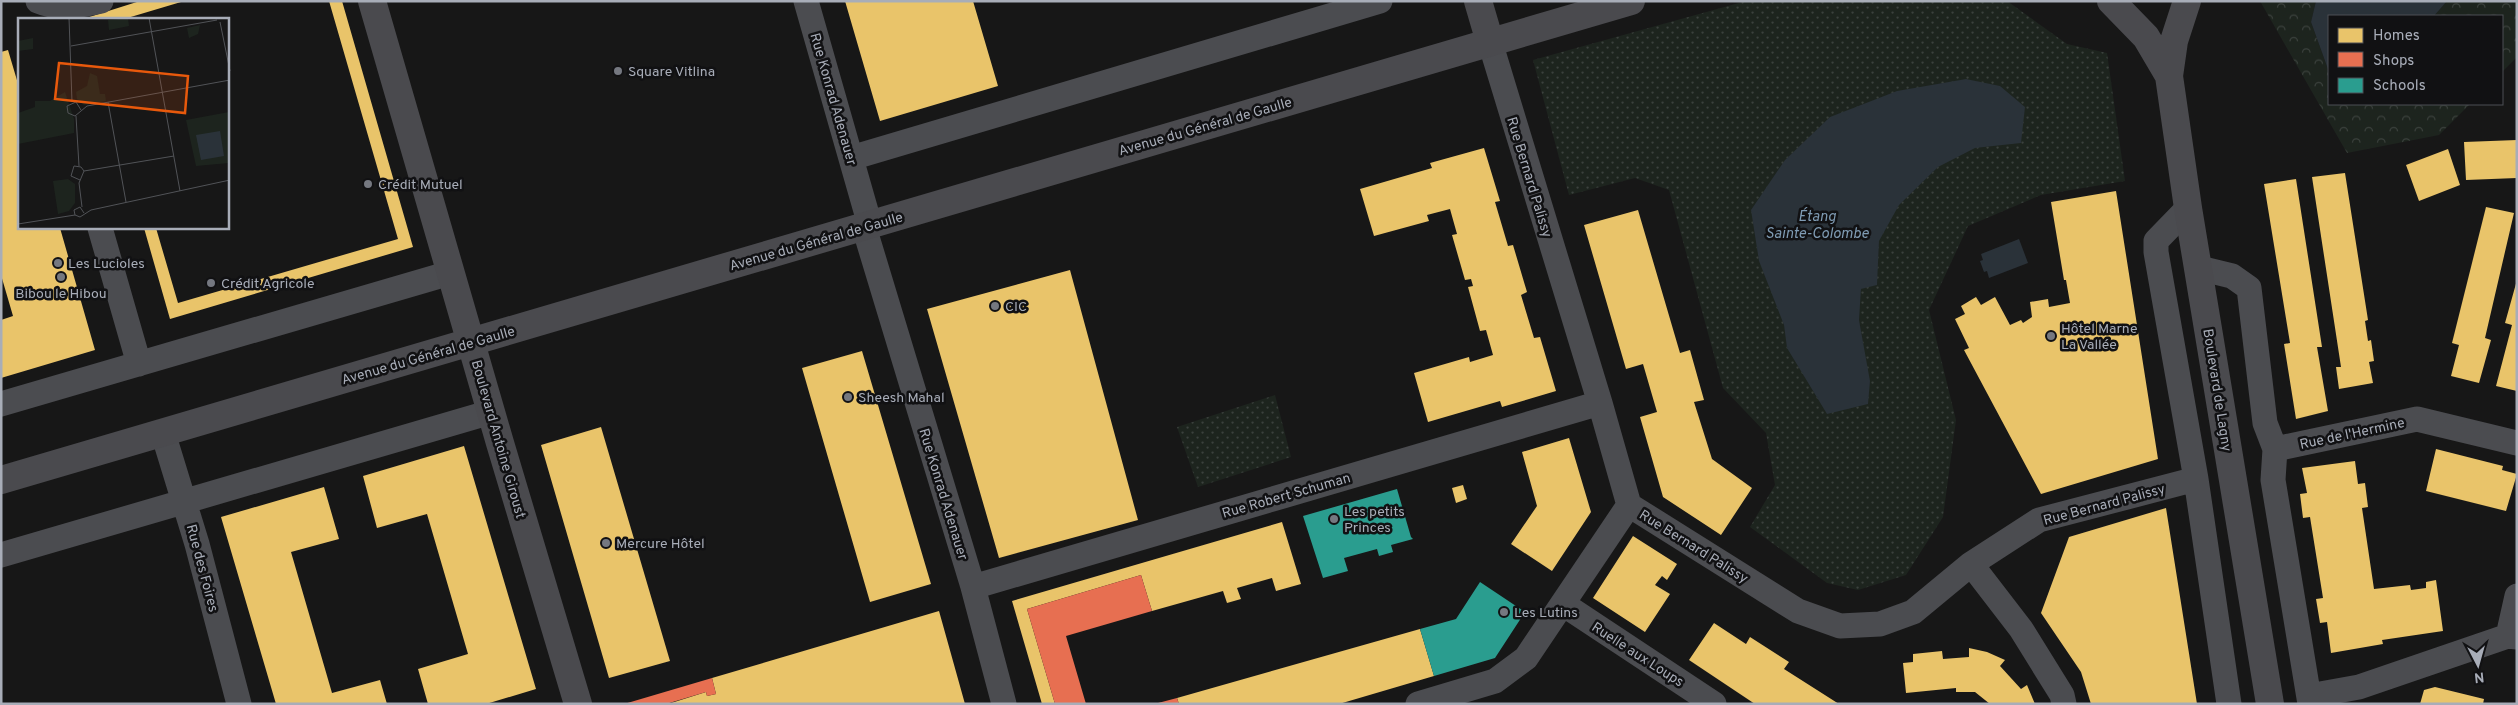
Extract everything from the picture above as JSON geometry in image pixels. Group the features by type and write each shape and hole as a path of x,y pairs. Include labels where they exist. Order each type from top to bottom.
{"main road":[{"name":"Boulevard Antoine Giroust","path":"372,1 575,703"},
{"path":"1478,1 1490,42"},
{"name":"Avenue du Général de Gaulle","path":"1,480 1631,1"},
{"name":"Boulevard de Lagny","path":"2111,1 2146,37 2170,76"},
{"name":"Boulevard de Lagny","path":"2187,1 2174,41 2170,76 2188,208 2270,704"}],"street":[{"path":"42,8 72,8 100,1"},
{"name":"Rue Konrad Adenauer","path":"806,1 851,158 867,226 1004,704"},
{"path":"851,158 1380,1"},
{"name":"Rue Bernard Palissy","path":"1490,42 1600,403 1629,505 1798,612 1840,626 1880,624 1913,612 1971,564 2039,520 2196,479"},
{"path":"2188,208 2156,241 2156,252 2196,479 2229,704"},
{"path":"100,229 139,364"},
{"path":"2199,268 2232,276 2249,288 2265,423 2275,449 2273,480 2310,700 2359,687 2512,636 2517,596"},
{"path":"1,404 450,273"},
{"name":"Rue Robert Schuman","path":"972,587 1600,403"},
{"path":"1,555 491,412"},
{"name":"Rue de l'Hermine","path":"2275,449 2417,419 2517,443"},
{"name":"Rue des Foires","path":"163,433 184,501 239,704"},
{"path":"1418,704 1495,681 1526,658 1629,505"},
{"path":"1971,564 2021,629 2062,695 2064,704"},
{"name":"Ruelle aux Loups","path":"1563,604 1714,704"}],"green space":[{"path":"1746,1 2007,1 2067,44 2107,53 2125,181 2041,195 1968,226 1929,310 1956,420 1943,517 1906,575 1858,590 1827,583 1750,527 1775,485 1766,433 1723,388 1669,190 1635,178 1569,195 1533,60"},
{"path":"2260,1 2316,1 2311,22 2328,69 2328,105 2469,105 2439,135 2347,153"},
{"path":"2447,1 2517,1 2517,57 2503,71 2503,15 2435,15"},
{"path":"1275,395 1291,457 1198,487 1177,427"}],"water":[{"path":"2316,1 2447,1 2435,15 2328,15 2328,69 2311,22"},
{"name":"Étang Sainte-Colombe","path":"1966,79 2000,86 2025,107 2021,143 1975,148 1938,167 1899,205 1879,241 1877,285 1861,289 1859,320 1870,381 1868,404 1827,414 1787,348 1784,325 1759,261 1751,210 1785,160 1830,117 1897,91"},
{"path":"2019,239 2028,263 1989,278 1987,271 1984,272 1980,261 1983,260 1981,254"}],"building: Homes":[{"path":"140,1 181,2 127,18 86,18"},
{"path":"329,1 342,1 413,247 170,319 144,229 156,229 178,303 398,239"},
{"path":"845,1 973,1 998,86 880,121"},
{"path":"8,50 18,84 18,229 60,229 95,350 1,378 1,320 13,316 1,275 1,52"},
{"path":"2517,140 2517,178 2466,180 2464,142"},
{"path":"1484,148 1500,201 1495,202 1508,246 1513,245 1527,292 1521,295 1534,338 1540,337 1556,391 1502,407 1500,401 1428,422 1414,373 1469,357 1470,362 1493,355 1486,330 1480,331 1468,287 1473,286 1471,279 1465,280 1452,235 1457,234 1450,209 1427,215 1429,221 1374,236 1360,189 1432,168 1430,163"},
{"path":"2448,149 2460,185 2419,201 2406,165"},
{"path":"2345,173 2368,320 2365,321 2368,341 2371,340 2374,361 2369,362 2373,383 2339,389 2336,367 2341,367 2312,177"},
{"path":"2296,179 2322,347 2317,347 2328,411 2296,419 2284,344 2290,343 2264,184"},
{"name":"Hôtel Marne La Vallée","path":"2116,191 2158,459 2041,494 1964,350 1969,348 1955,319 1965,314 1961,306 1976,297 1981,305 1995,297 2010,325 2021,320 2023,323 2032,317 2030,302 2048,299 2049,307 2070,303 2066,280 2064,280 2051,202"},
{"path":"2486,207 2514,213 2485,338 2491,340 2479,383 2451,376 2459,345 2452,343"},
{"path":"1638,210 1680,353 1690,350 1704,400 1694,402 1712,459 1752,488 1721,535 1663,497 1640,417 1657,412 1643,364 1626,369 1584,225"},
{"path":"1070,270 1138,520 999,558 927,309"},
{"path":"2517,280 2517,391 2496,386 2512,325 2505,323"},
{"path":"862,351 931,584 870,602 802,368"},
{"path":"601,427 670,661 609,678 541,445"},
{"path":"1569,438 1591,512 1552,571 1511,544 1537,506 1522,452"},
{"path":"464,446 536,689 486,704 428,704 418,669 468,654 427,514 377,528 363,476"},
{"path":"2436,449 2503,466 2502,470 2517,474 2506,511 2426,491"},
{"path":"2355,461 2358,484 2365,483 2368,507 2362,508 2374,589 2410,585 2411,590 2426,588 2426,582 2436,580 2443,631 2382,640 2383,644 2331,653 2327,622 2320,623 2316,599 2323,598 2310,517 2303,518 2300,494 2307,493 2302,468"},
{"path":"1463,485 1467,499 1456,503 1452,488"},
{"path":"324,487 339,539 291,552 332,693 380,680 387,704 276,704 221,517"},
{"path":"2166,508 2197,704 2091,704 2081,672 2041,613 2069,537"},
{"path":"1282,522 1301,584 1276,591 1272,578 1237,588 1241,599 1227,603 1223,591 1152,611 1141,575 1027,609 1055,704 1042,704 1012,601"},
{"path":"1633,536 1677,564 1667,580 1662,576 1655,585 1670,594 1645,632 1593,598"},
{"path":"939,611 965,704 668,704 706,692 707,696 716,694 712,678"},
{"path":"1714,623 1746,644 1750,637 1789,662 1784,669 1839,704 1755,704 1689,660"},
{"path":"1420,629 1434,676 1339,704 1179,704 1177,698"},
{"path":"1969,648 1987,652 2005,660 2000,666 2021,689 2027,685 2035,704 1990,704 1975,692 1956,692 1956,688 1906,693 1903,663 1913,662 1913,654 1942,651 1943,659 1969,657"},
{"path":"2435,687 2484,699 2483,704 2420,704 2424,690"}],"building: Shops":[{"path":"1141,575 1152,611 1066,636 1086,704 1055,704 1027,609"},
{"path":"712,678 716,694 707,696 706,692 666,704 624,704"},
{"path":"1177,698 1179,704 1158,704 1158,703"}],"building: Schools":[{"path":"1397,489 1413,539 1391,545 1393,552 1379,556 1377,549 1344,558 1348,571 1323,578 1303,516"},
{"path":"1480,582 1525,612 1495,658 1434,676 1420,629 1456,619"}],"place":[{"name":"Square Vitlina","path":"618,71"},
{"name":"Crédit Mutuel","path":"368,184"},
{"name":"Les Lucioles","path":"58,263"},
{"name":"Bibou le Hibou","path":"61,277"},
{"name":"Crédit Agricole","path":"211,283"},
{"name":"CIC","path":"995,306"},
{"name":"Hôtel Marne La Vallée","path":"2051,336"},
{"name":"Sheesh Mahal","path":"848,397"},
{"name":"Les petits Princes","path":"1334,519"},
{"name":"Mercure Hôtel","path":"606,543"},
{"name":"Les Lutins","path":"1504,612"}]}
